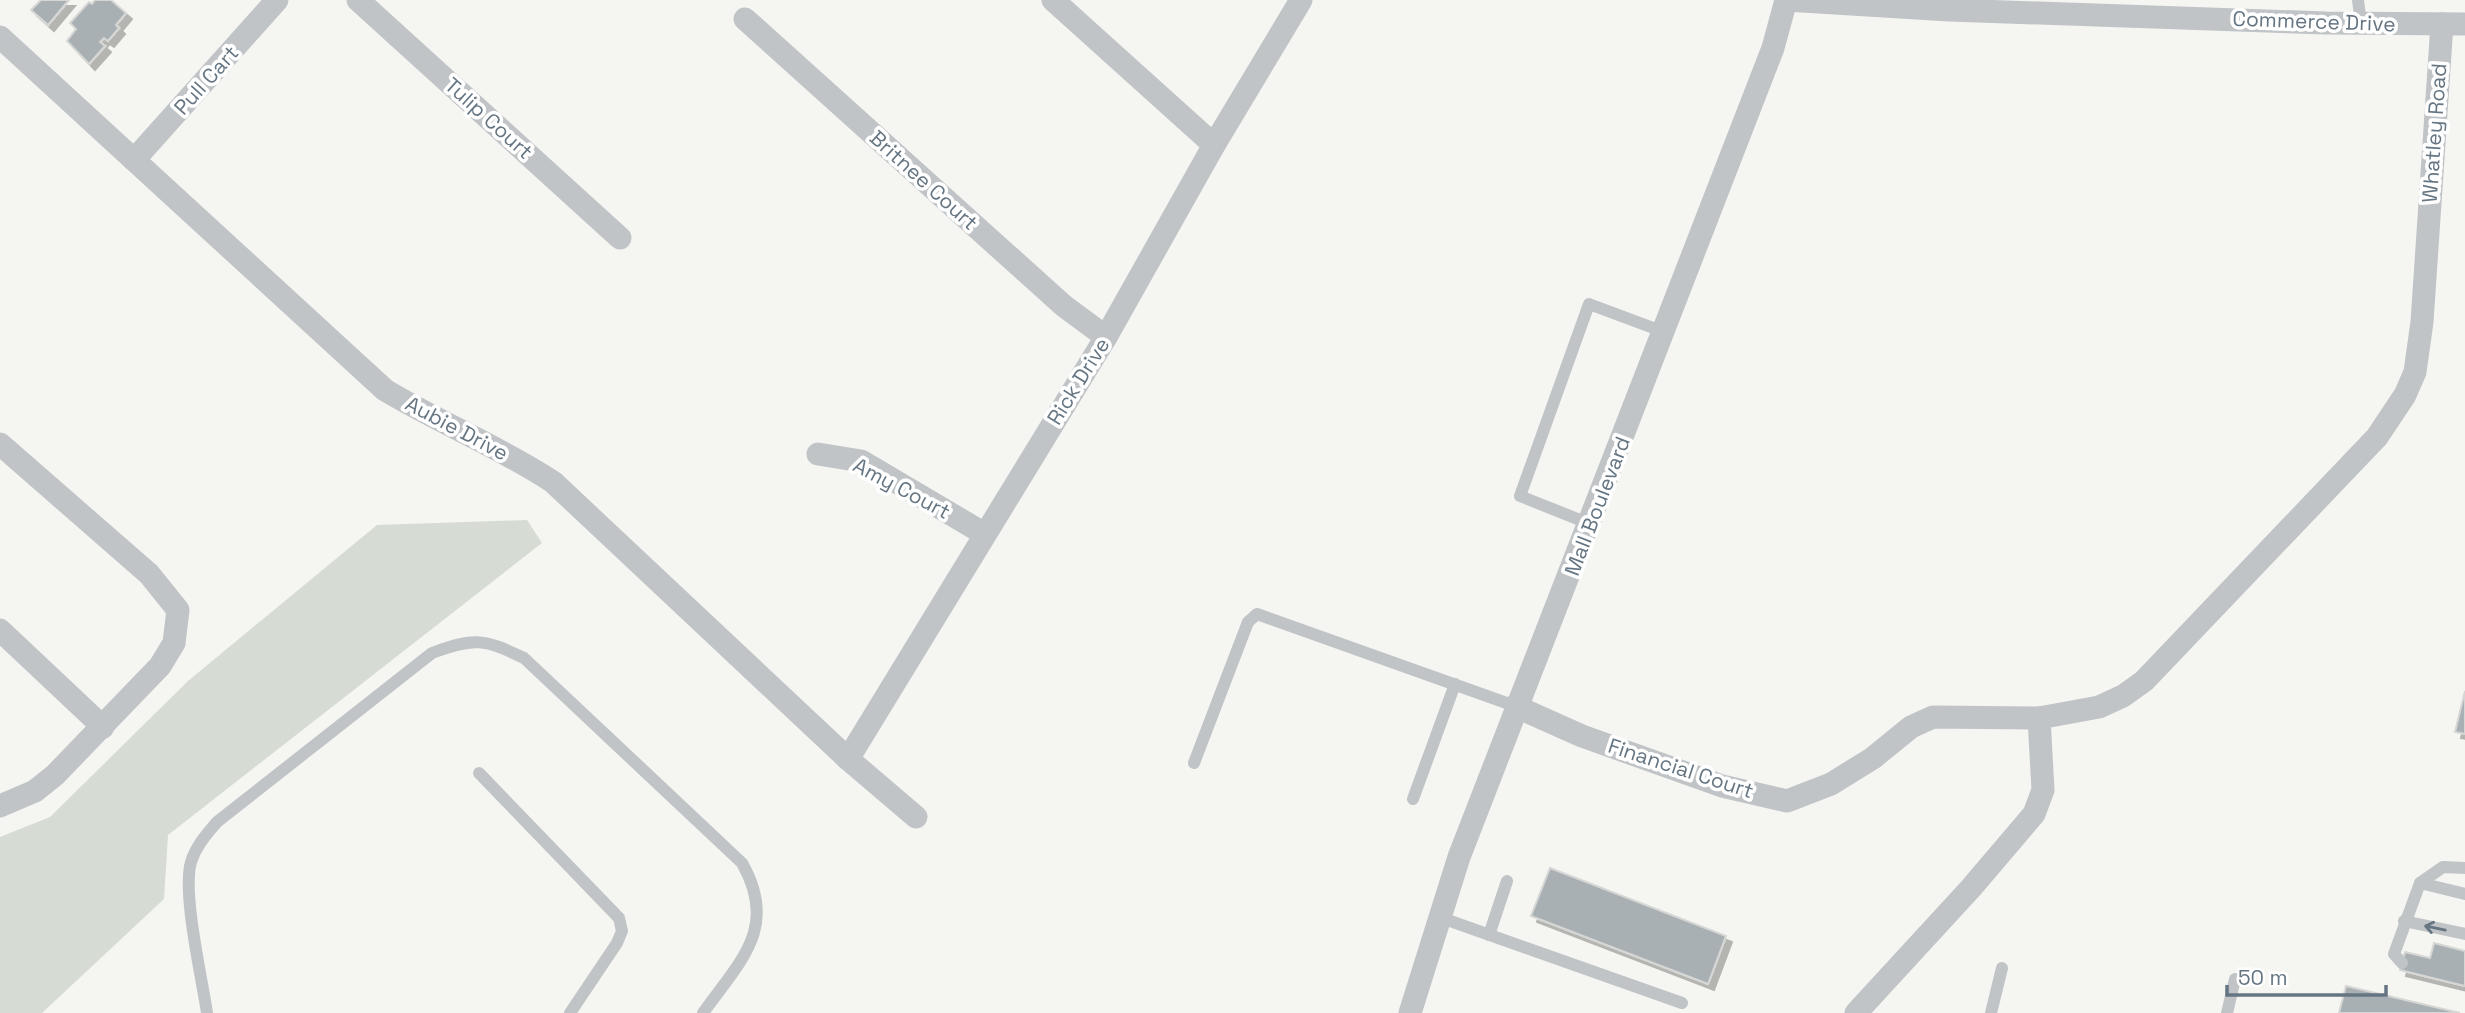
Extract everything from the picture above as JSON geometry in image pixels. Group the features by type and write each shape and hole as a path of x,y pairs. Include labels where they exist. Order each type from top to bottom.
{"street":[{"name":"Pull Cart","path":"134,160 278,0"},
{"name":"Tulip Court","path":"358,0 620,238"},
{"path":"1053,0 1214,145"},
{"name":"Rick Drive","path":"848,759 1105,337 1214,145 1301,0"},
{"name":"Commerce Drive","path":"1786,0 1993,5 2361,24 2465,24"},
{"name":"Mall Boulevard","path":"1410,1013 1439,917 1515,706 1590,524 1664,332 1773,48 1786,0"},
{"name":"Britnee Court","path":"745,19 1064,306 1105,337"},
{"name":"Whatley Road","path":"2039,718 2099,707 2123,696 2144,681 2377,437 2405,396 2415,372 2442,24"},
{"name":"Aubie Drive","path":"0,37 385,390 432,418 524,463 553,482 848,759 916,817"},
{"path":"0,444 149,574 178,610 174,643 160,666 55,775 34,791 0,806"},
{"name":"Amy Court","path":"818,454 861,461 984,533"},
{"path":"0,629 103,727"},
{"name":"Financial Court","path":"1515,706 1581,736 1722,786 1787,800 1830,784 1872,758 1911,727 1933,717 2039,718"},
{"path":"1856,1013 1971,888 2034,814 2043,790 2039,718"}],"lane":[{"path":"2358,0 2361,24"},
{"path":"1590,524 1520,496 1589,304 1664,332"},
{"path":"1194,763 1248,622 1257,614 1264,614 1515,706"},
{"path":"207,1013 190,892 190,865 199,843 217,822 432,653 458,643 489,641 524,658 742,863 753,882 759,908 755,934 743,958 702,1013"},
{"path":"1413,799 1455,684"},
{"path":"479,773 619,918 622,931 617,943 570,1013"},
{"path":"2402,963 2394,954 2420,883 2443,867 2465,868"},
{"path":"1489,935 1507,881"},
{"path":"2420,883 2465,894"},
{"path":"1439,917 1682,1003"},
{"path":"2404,921 2465,934"},
{"path":"1991,1013 2002,968"},
{"path":"2227,1013 2235,979"}],"shaded area":[{"path":"527,520 542,543 168,835 164,899 42,1013 0,1013 0,837 50,817 188,681 377,525"}],"building":[{"path":"41,0 69,0 48,25 31,10"},
{"path":"95,0 111,0 126,13 116,25 119,28 108,41 104,38 100,42 105,46 89,64 67,41 76,29 70,23 89,2 92,4"},
{"path":"2465,691 2465,734 2455,732"},
{"path":"1550,868 1726,936 1708,984 1531,916"},
{"path":"2434,943 2465,951 2465,986 2400,970 2405,952 2430,958"},
{"path":"2346,986 2460,1013 2339,1013"}]}
